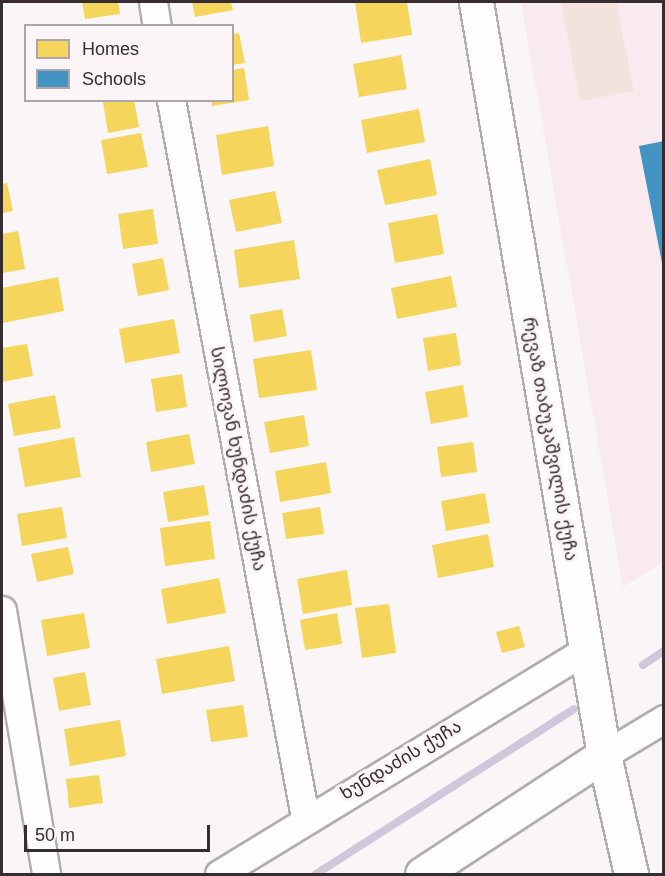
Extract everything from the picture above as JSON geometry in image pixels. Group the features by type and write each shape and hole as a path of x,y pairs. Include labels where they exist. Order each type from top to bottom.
{"main road":[{"name":"რევაზ თაბუკაშვილის ქუჩა","path":"476,2 604,755 631,874"},
{"path":"422,874 604,755"}],"street":[{"path":"153,2 157,24"},
{"name":"სილოვან ხუნდაძის ქუჩა","path":"171,102 305,817"},
{"path":"2,610 46,874"},
{"name":"ხუნდაძის ქუჩა","path":"219,874 305,817 586,650"},
{"path":"604,755 663,719"}],"shaded area":[{"path":"521,2 663,2 663,562 623,587"},
{"path":"561,2 616,2 634,91 580,101"}],"building: Homes":[{"path":"82,2 118,2 120,14 85,19"},
{"path":"192,2 231,2 233,10 195,17"},
{"path":"355,2 407,2 412,35 361,43"},
{"path":"239,33 245,63 234,65 234,34"},
{"path":"401,55 407,89 359,97 353,64"},
{"path":"244,68 249,100 212,106 211,102 234,102 234,70"},
{"path":"103,102 134,102 139,127 108,133"},
{"path":"419,109 425,142 367,153 361,120"},
{"path":"268,126 274,166 222,175 216,135"},
{"path":"141,133 148,167 107,174 101,140"},
{"path":"430,159 437,195 385,205 377,170"},
{"path":"7,183 13,211 2,213 2,184"},
{"path":"275,191 282,223 236,232 229,200"},
{"path":"153,209 158,244 123,249 118,214"},
{"path":"437,214 444,254 395,263 388,223"},
{"path":"18,231 25,269 2,273 2,234"},
{"path":"294,240 300,279 239,288 234,250"},
{"path":"163,258 169,290 138,296 132,264"},
{"path":"451,276 457,307 397,319 391,288"},
{"path":"58,277 64,311 2,323 2,288"},
{"path":"282,309 287,336 254,342 250,315"},
{"path":"174,319 180,353 125,363 119,329"},
{"path":"456,333 461,365 428,371 423,338"},
{"path":"27,344 33,376 2,382 2,348"},
{"path":"311,350 317,390 259,398 253,359"},
{"path":"182,374 187,407 156,412 151,379"},
{"path":"463,385 468,417 431,424 425,392"},
{"path":"55,395 61,428 14,436 8,404"},
{"path":"304,415 309,446 270,453 264,422"},
{"path":"189,434 195,464 151,472 146,442"},
{"path":"74,437 81,477 25,487 18,448"},
{"path":"473,442 477,472 441,477 437,447"},
{"path":"326,462 331,493 280,502 275,471"},
{"path":"204,485 209,515 168,522 163,492"},
{"path":"485,493 490,523 446,531 441,501"},
{"path":"62,507 67,538 22,546 17,514"},
{"path":"320,507 324,534 286,539 282,513"},
{"path":"210,521 215,559 165,566 160,528"},
{"path":"488,534 494,567 438,578 432,545"},
{"path":"68,547 74,574 37,582 31,554"},
{"path":"347,570 352,605 303,614 297,579"},
{"path":"219,578 226,613 167,624 161,589"},
{"path":"389,604 396,653 362,658 355,608"},
{"path":"84,613 90,648 47,656 41,620"},
{"path":"337,613 342,644 305,650 300,620"},
{"path":"519,626 525,647 502,653 496,632"},
{"path":"229,646 235,681 162,694 156,659"},
{"path":"85,672 91,705 59,711 53,678"},
{"path":"243,705 248,737 211,742 206,710"},
{"path":"120,720 126,756 70,766 64,729"},
{"path":"99,775 103,803 69,808 66,779"}],"building: Schools":[{"path":"664,141 664,263 662,263 639,146"}],"waterway":[{"path":"643,665 664,651"},
{"path":"316,874 574,709"}]}
